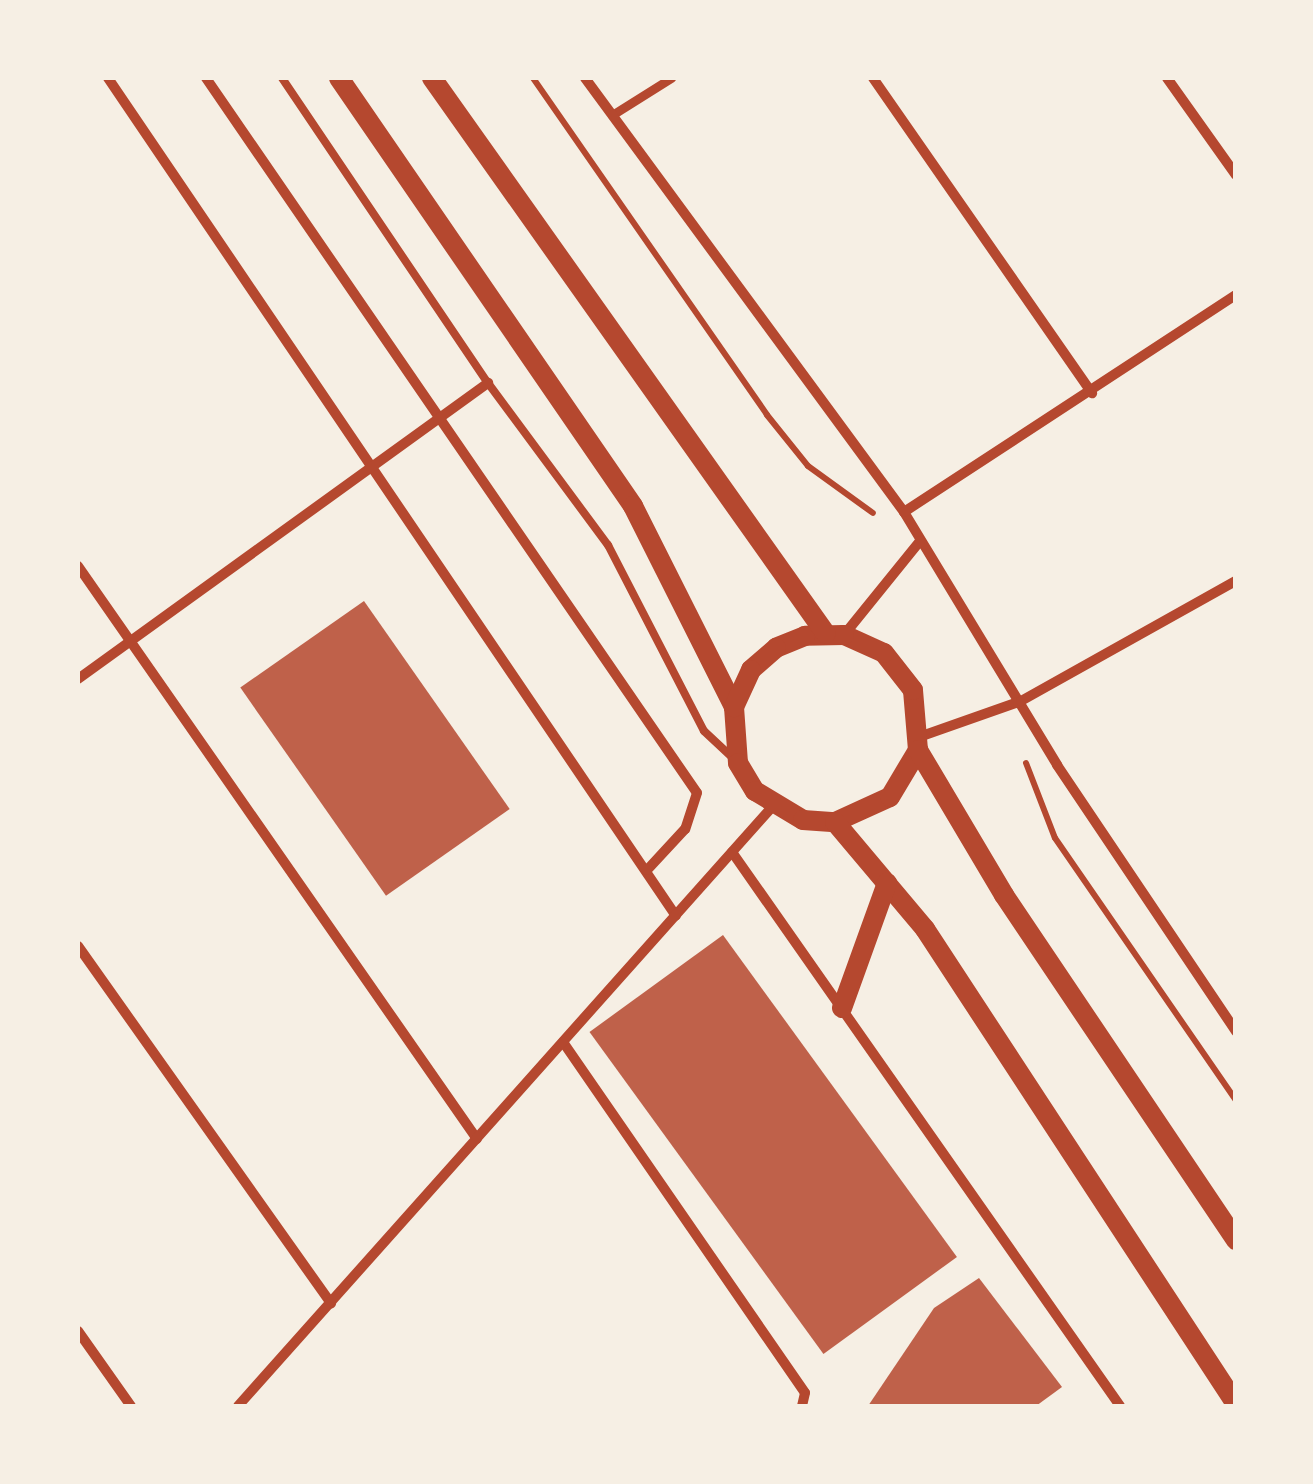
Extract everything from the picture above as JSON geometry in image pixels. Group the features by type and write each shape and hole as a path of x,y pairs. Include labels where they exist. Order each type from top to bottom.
{"main road":[{"path":"339,78 633,506 734,706 738,762 773,806 803,820 835,822 890,797 919,744"},
{"path":"432,78 835,634"},
{"path":"734,706 752,670 776,648 835,634 884,652 914,690 919,744 1004,895 1236,1240"},
{"path":"835,822 925,929 1236,1404"},
{"path":"842,1008 887,883"}],"street":[{"path":"108,78 676,916"},
{"path":"206,78 697,793 685,829 647,870"},
{"path":"585,78 904,512 1057,765 1236,1032"},
{"path":"612,116 671,78"},
{"path":"873,78 1092,393"},
{"path":"1167,78 1236,175"},
{"path":"904,512 1236,296"},
{"path":"78,679 374,472 488,383"},
{"path":"835,634 920,541"},
{"path":"78,566 477,1139"},
{"path":"919,744 1021,701 1234,586"},
{"path":"238,1406 773,806"},
{"path":"732,852 1120,1406"},
{"path":"78,946 331,1303"},
{"path":"564,1042 805,1393 802,1406"},
{"path":"78,1331 131,1406"}],"lane":[{"path":"282,78 488,383 608,545 704,731 738,762"}],"building":[{"path":"364,601 510,809 386,896 240,688"},
{"path":"723,935 957,1257 823,1354 590,1032"},
{"path":"979,1278 1062,1387 1036,1406 868,1406 934,1308"}]}
